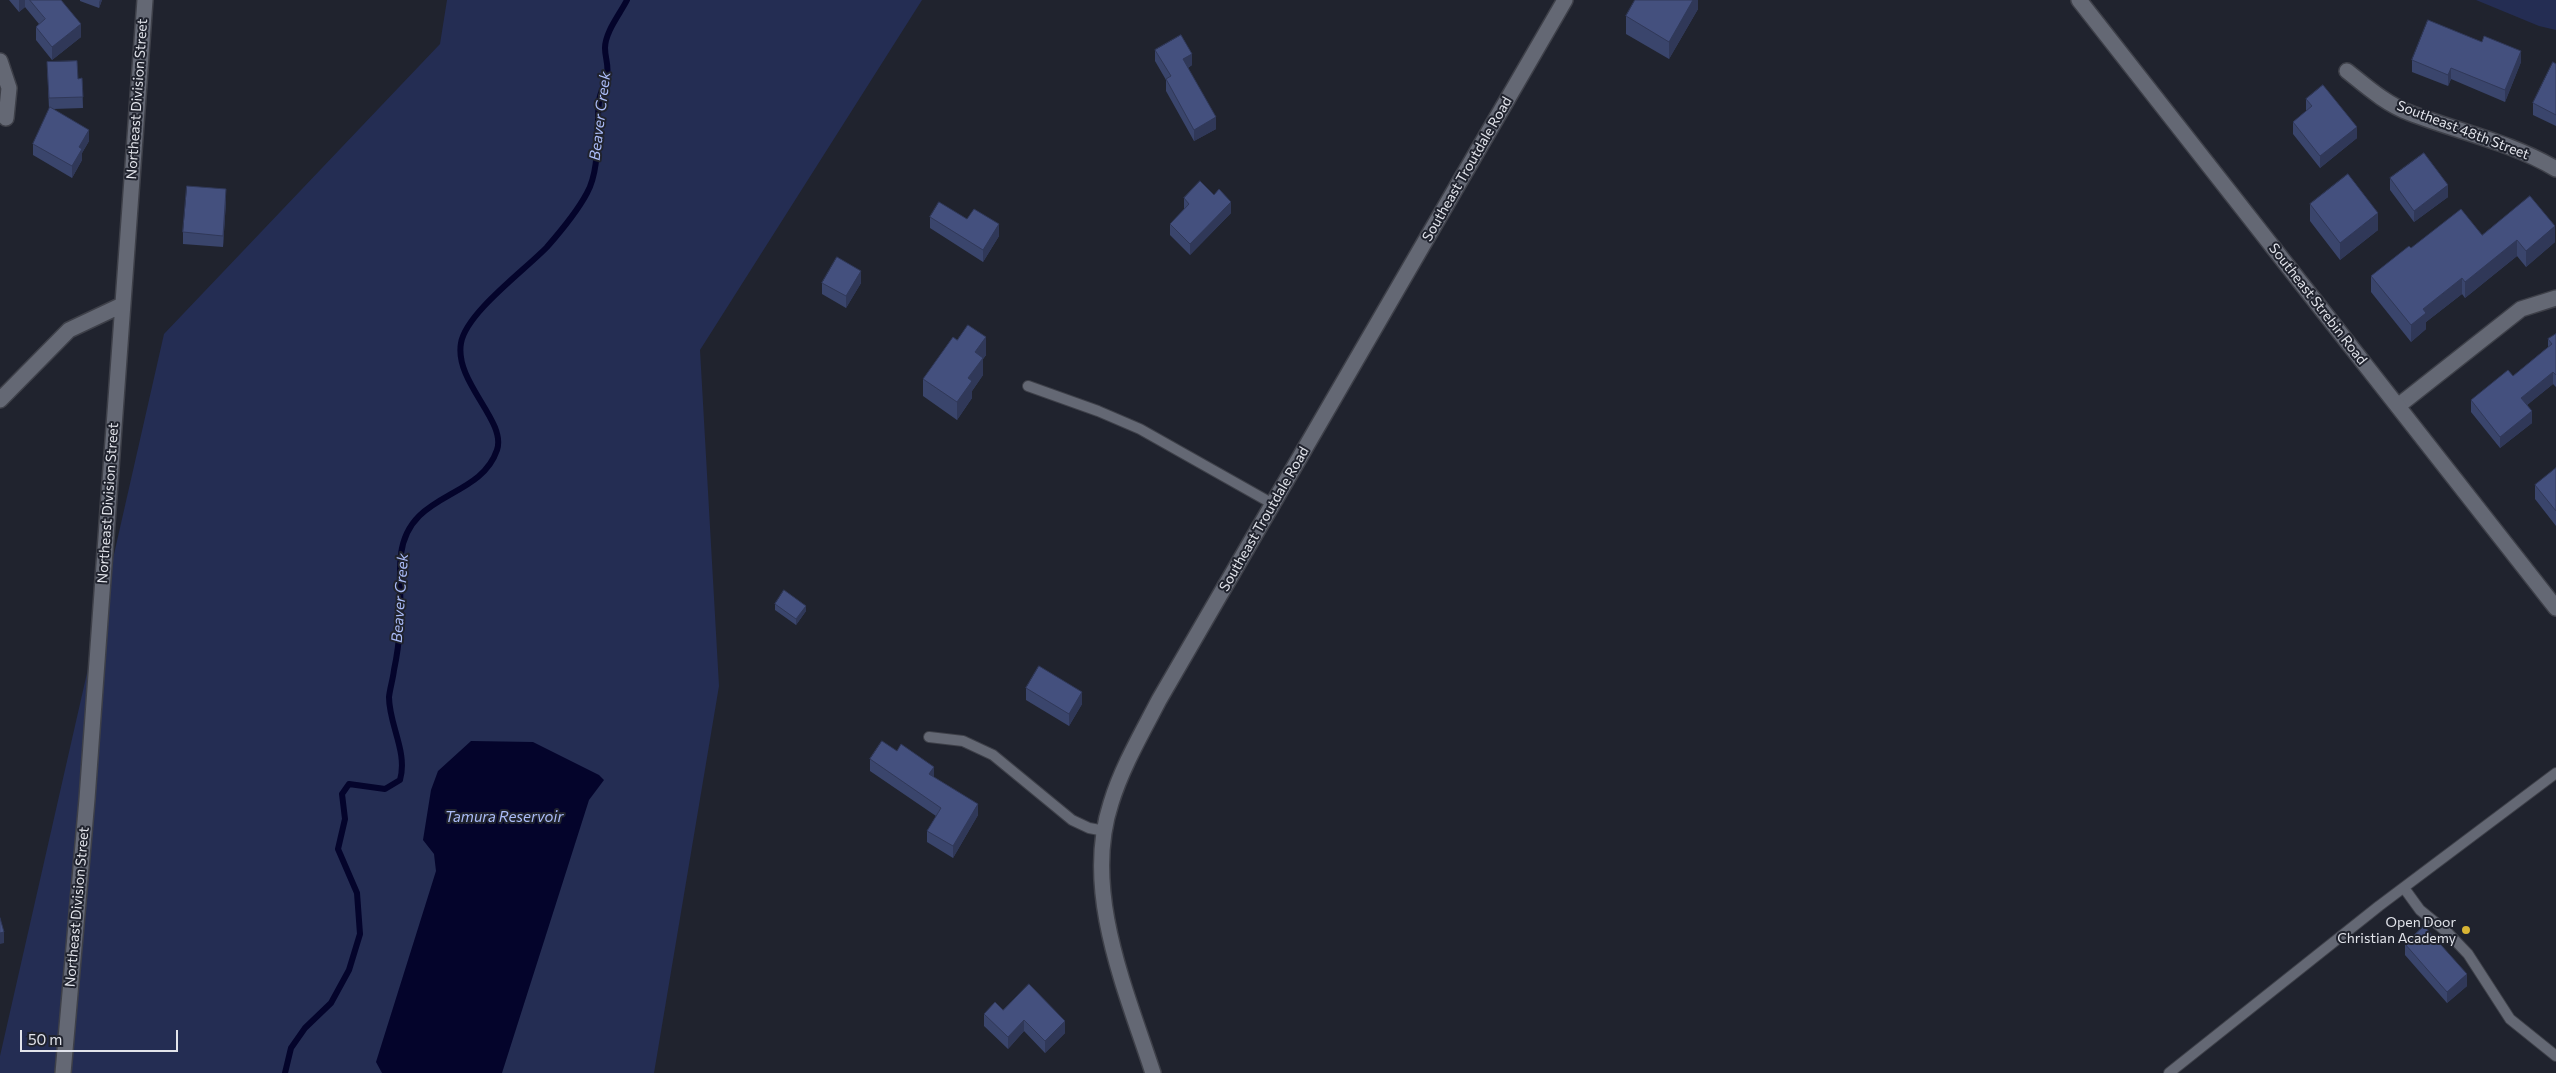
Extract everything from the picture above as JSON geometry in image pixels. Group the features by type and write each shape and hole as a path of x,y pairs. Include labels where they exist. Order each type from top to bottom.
{"street":[{"name":"Northeast Division Street","path":"63,1073 87,799 145,0"},
{"name":"Southeast Troutdale Road","path":"1153,1073 1124,981 1105,907 1102,879 1104,831 1110,804 1123,772 1159,700 1565,0"},
{"name":"Southeast Strebin Road","path":"2079,0 2556,606"},
{"path":"0,61 9,88 6,118"},
{"name":"Southeast 48th Street","path":"2347,71 2375,94 2409,112 2521,151 2556,169"},
{"path":"2398,406 2521,309 2556,298"},
{"path":"3,393 69,330 122,305"}],"lane":[{"path":"1028,386 1098,411 1140,429 1273,504"},
{"path":"929,737 962,741 993,755 1072,820 1088,828 1104,831"},
{"path":"2169,1073 2404,888 2556,773"},
{"path":"2404,888 2420,910 2468,954 2510,1018 2556,1056"}],"shaded area":[{"path":"447,0 922,0 700,350 719,686 654,1073 0,1073 0,1056 164,334 440,44"},
{"path":"2476,0 2556,0 2556,30 2539,26"}],"water":[{"name":"Tamura Reservoir","path":"471,741 533,742 599,775 604,780 589,800 502,1073 382,1073 376,1062 436,871 434,854 423,840 431,790 438,771"}],"building":[{"path":"30,0 61,0 81,24 52,47 36,27 45,19"},
{"path":"1635,0 1693,0 1669,42 1626,16"},
{"path":"2428,20 2482,42 2484,36 2521,51 2505,90 2451,68 2448,75 2412,60"},
{"path":"1181,35 1192,54 1183,59 1216,117 1194,130 1166,79 1171,76 1155,50"},
{"path":"77,61 78,79 82,78 83,97 49,98 47,62"},
{"path":"2553,62 2556,64 2556,115 2533,103"},
{"path":"2323,85 2357,127 2320,156 2293,122 2312,106 2306,99"},
{"path":"50,107 89,130 79,147 82,149 72,166 33,144"},
{"path":"2424,153 2448,185 2414,211 2390,178"},
{"path":"2348,174 2378,213 2340,243 2310,204"},
{"path":"1200,181 1214,195 1219,189 1231,202 1190,244 1170,224 1189,204 1184,198"},
{"path":"187,186 226,189 223,236 183,232"},
{"path":"2530,196 2555,226 2526,251 2517,240 2465,282 2462,278 2423,309 2426,313 2411,325 2371,276 2461,209 2482,235"},
{"path":"939,202 967,219 974,209 999,224 983,250 930,217"},
{"path":"837,257 861,271 846,296 822,283"},
{"path":"968,325 986,337 975,352 983,358 968,378 972,381 957,402 923,379 953,337 957,340"},
{"path":"2556,334 2556,375 2553,372 2521,398 2532,411 2500,437 2471,400 2508,370 2513,376 2552,344 2548,339"},
{"path":"2556,468 2556,511 2535,485"},
{"path":"784,590 806,606 796,619 775,604"},
{"path":"1039,666 1082,692 1069,714 1026,688"},
{"path":"882,741 897,751 901,744 934,767 929,774 978,804 953,846 927,831 941,808 870,759"},
{"path":"0,918 4,932 0,933"},
{"path":"2424,926 2467,974 2447,992 2405,944"},
{"path":"1029,984 1065,1021 1045,1041 1024,1020 1008,1037 984,1014 995,1002 1003,1010"}],"waterway":[{"name":"Beaver Creek","path":"285,1073 291,1048 305,1028 331,1003 349,970 360,934 357,893 338,849 345,819 342,794 349,784 385,789 400,780 402,759 389,697 399,637 400,563 407,533 417,518 430,507 476,478 488,466 497,450 498,439 495,427 465,372 461,358 461,343 465,331 473,319 498,292 547,247 574,214 591,185 597,150 599,102 607,71 605,52 607,36 627,0"}],"place":[{"name":"Open Door Christian Academy","path":"2466,930"}]}
